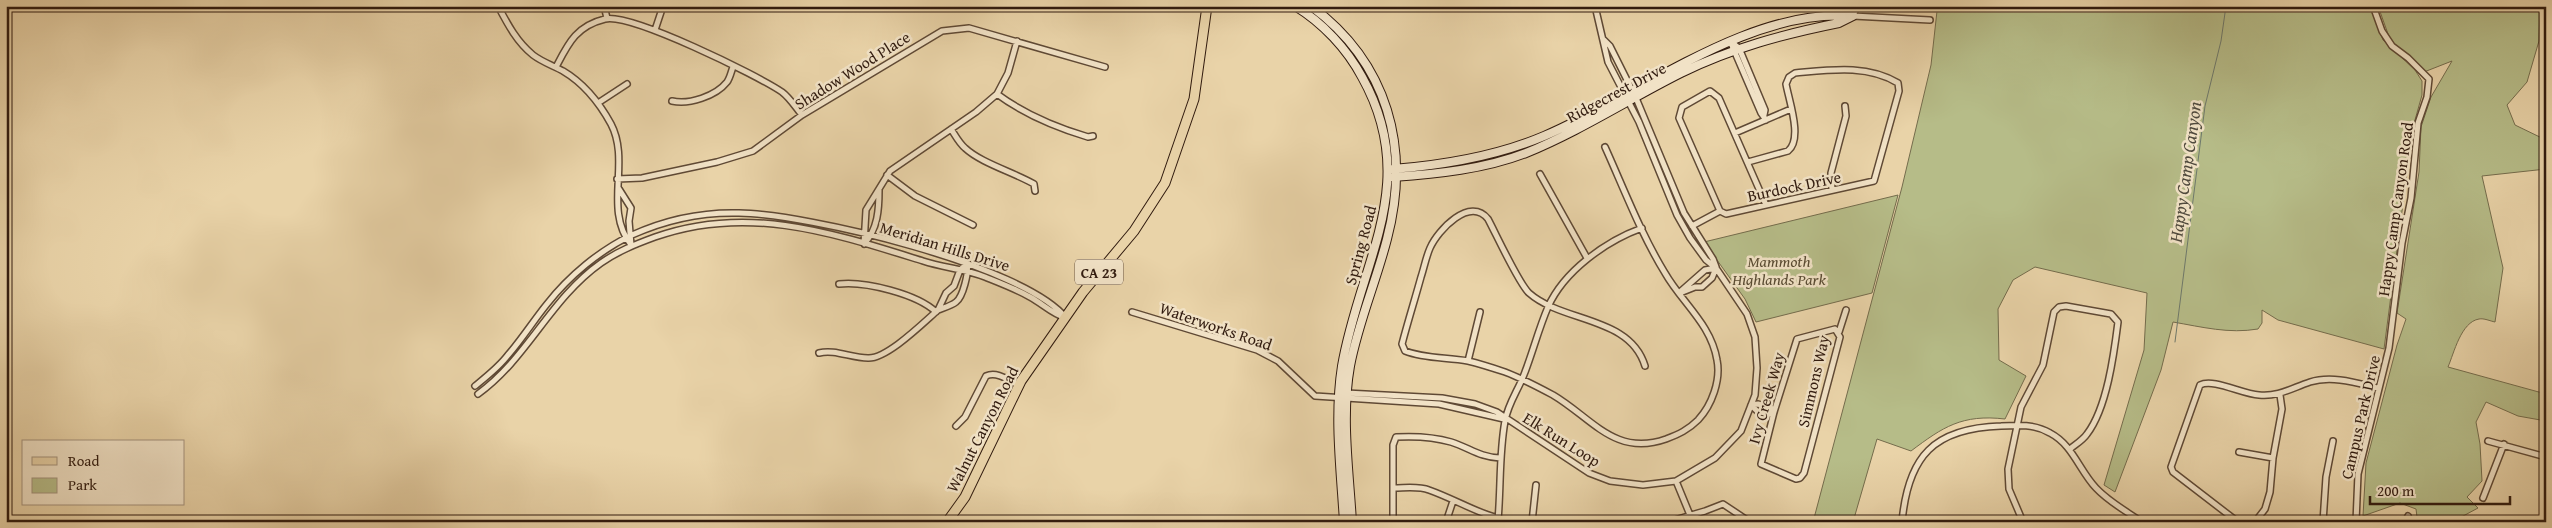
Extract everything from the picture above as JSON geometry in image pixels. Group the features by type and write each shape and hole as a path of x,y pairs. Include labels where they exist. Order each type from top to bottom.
{"main road":[{"name":"Walnut Canyon Road","path":"947,522 965,497 1018,385 1103,266 1139,224 1165,183 1194,98 1206,6"},
{"name":"Spring Road","path":"1295,6 1332,36 1352,59 1368,87 1382,120 1393,173"},
{"name":"Spring Road","path":"1311,6 1346,37 1371,70 1389,115 1393,173 1382,226 1348,341 1344,396 1344,522"},
{"name":"Ridgecrest Drive","path":"1393,173 1473,168 1525,154 1578,129 1634,94 1730,41 1784,23 1838,15 1853,16"},
{"name":"Ridgecrest Drive","path":"1634,94 1736,50 1798,31 1839,23 1853,16"},
{"name":"Spring Road","path":"1344,396 1352,522"}],"street":[{"path":"498,6 514,36 534,56 582,82 612,126 618,148 617,179 619,189 617,210 626,239 632,245"},
{"path":"604,6 606,18"},
{"path":"655,30 663,6"},
{"name":"Elk Run Loop","path":"1595,6 1608,62 1639,122 1678,215 1690,238 1706,260 1716,268"},
{"path":"1850,6 1853,16"},
{"path":"1853,16 1857,6"},
{"name":"Happy Camp Canyon Road","path":"2373,6 2382,31 2392,46 2408,58 2429,79 2427,97 2418,123 2411,198 2402,243 2389,348"},
{"name":"Ridgecrest Drive","path":"1853,16 1930,20"},
{"path":"556,68 571,37 584,28 606,18 634,22 734,67 783,93 802,115"},
{"name":"Shadow Wood Place","path":"617,179 642,178 717,162 753,152 802,115 942,30 969,28 1106,66"},
{"name":"Elk Run Loop","path":"1344,396 1452,406 1505,419 1530,432 1589,473 1610,481 1643,484 1676,481 1715,458 1741,431 1755,395 1757,368 1755,337 1747,314 1716,268 1713,259 1692,226 1634,94 1610,46 1604,40"},
{"path":"864,244 866,210 893,167 950,129 997,94 1008,73 1017,41"},
{"path":"1730,41 1736,50 1760,113 1765,117"},
{"path":"672,101 678,102 700,98 715,93 727,82 734,67"},
{"name":"Burdock Drive","path":"1720,211 1726,214 1874,181 1899,91 1898,83 1871,73 1839,69 1795,73 1787,80 1791,109"},
{"path":"598,103 627,84"},
{"path":"1692,226 1720,211 1680,118 1682,107 1710,91 1719,98 1766,205"},
{"path":"997,94 1017,109 1088,137 1093,136"},
{"path":"1832,190 1831,173 1846,116 1845,106"},
{"path":"1735,133 1765,117 1791,109 1795,133 1792,148 1788,152 1748,162"},
{"path":"950,129 963,147 975,156 1017,174 1034,184 1035,191"},
{"path":"1605,147 1665,274 1702,323 1717,361 1717,380 1709,404 1699,419 1685,432 1658,442 1632,444 1608,436 1553,396 1522,380 1468,361 1414,355 1405,351 1402,344 1430,248 1452,221 1464,212 1477,211 1483,213 1527,292 1548,306 1602,324 1619,335 1642,355 1645,366"},
{"path":"1540,174 1587,258"},
{"path":"887,175 915,196 973,225"},
{"path":"619,189 631,208 629,221 632,245"},
{"path":"864,244 871,236 879,207 879,190"},
{"path":"618,202 627,201"},
{"path":"869,205 874,204 879,207"},
{"name":"Meridian Hills Drive","path":"475,386 508,356 547,304 580,270 601,254 632,235 681,219 736,213 768,214 871,236 967,264 1019,283 1057,307 1066,318"},
{"name":"Meridian Hills Drive","path":"478,394 492,384 570,290 601,263 632,245 688,226 734,220 757,221 788,226 969,272 1031,297 1055,315 1066,318"},
{"path":"1498,520 1500,458 1505,419 1522,380 1548,306 1571,275 1587,258 1628,233 1642,228"},
{"path":"819,353 829,351 850,357 871,358 891,348 937,311 956,302 961,295 969,272 967,264 960,270 954,286 946,293 937,311"},
{"path":"1680,293 1695,287 1702,287 1712,278 1716,268"},
{"path":"1680,293 1706,270 1716,268"},
{"path":"840,284 865,285 912,298 937,311"},
{"path":"946,293 946,300 956,302"},
{"path":"547,304 553,309"},
{"path":"2023,522 2008,481 2008,469 2017,424 2025,398 2043,365 2054,312 2059,307 2066,306 2111,314 2118,322 2113,362 2092,428 2070,449"},
{"path":"1839,332 1846,310"},
{"name":"Waterworks Road","path":"1132,312 1258,350 1278,361 1315,396 1344,396"},
{"path":"1468,361 1480,312"},
{"name":"Simmons Way","path":"1761,464 1796,479 1800,478 1838,346 1839,332 1830,330 1797,339"},
{"name":"Ivy Creek Way","path":"1761,464 1774,412 1797,339"},
{"name":"Campus Park Drive","path":"2356,522 2358,474 2389,348"},
{"path":"956,426 965,417 986,376 991,374 1000,375 1018,385"},
{"path":"2238,522 2173,472 2172,460 2197,390 2205,382 2246,394 2280,394 2312,382 2325,380 2356,382 2378,388"},
{"path":"2255,522 2268,501 2273,458 2282,409 2280,394"},
{"path":"1751,406 1763,413 1769,414 1774,412"},
{"path":"1902,522 1909,481 1919,461 1932,446 1948,437 1967,430 2017,424 2049,432 2070,449 2095,487 2120,509 2142,522"},
{"path":"1393,522 1393,445 1396,437 1431,438 1452,443 1486,457 1500,458"},
{"path":"2488,441 2546,457"},
{"path":"2323,522 2326,477 2333,442"},
{"path":"2483,498 2504,444"},
{"path":"2239,452 2273,458"},
{"path":"1676,481 1690,515"},
{"path":"1532,522 1536,485"},
{"path":"1394,488 1427,489 1498,520 1517,522"},
{"path":"1446,522 1453,501"},
{"path":"1668,522 1723,504 1750,522"},
{"path":"1560,522 1612,522"}],"green space":[{"path":"1889,6 2370,6 2383,40 2415,70 2422,81 2422,95 2413,127 2384,349 2278,320 2262,310 2262,323 2258,329 2237,331 2173,322 2161,370 2115,492 2104,485 2144,350 2147,293 2035,267 2013,280 1998,309 1999,360 2026,376 2005,419 1977,419 1954,424 1933,435 1911,451 1877,439 1853,522 1813,522 1902,187 1931,65 1937,11"},
{"path":"2378,6 2540,6 2539,41 2527,82 2507,105 2515,125 2546,140 2546,169 2482,176 2503,268 2495,322 2479,319 2467,326 2459,339 2448,367 2546,394 2546,421 2518,416 2486,402 2476,422 2480,444 2482,481 2467,497 2478,508 2452,522 2413,522 2417,517 2416,509 2400,503 2363,516 2366,463 2397,345 2406,319 2397,313 2419,172 2421,127 2431,97 2452,61 2424,72 2392,45"},
{"name":"Mammoth Highlands Park","path":"1898,195 1872,293 1756,322 1745,299 1704,242"}],"waterway":[{"name":"Happy Camp Canyon","path":"2175,342 2205,106 2221,41 2226,6"}]}
